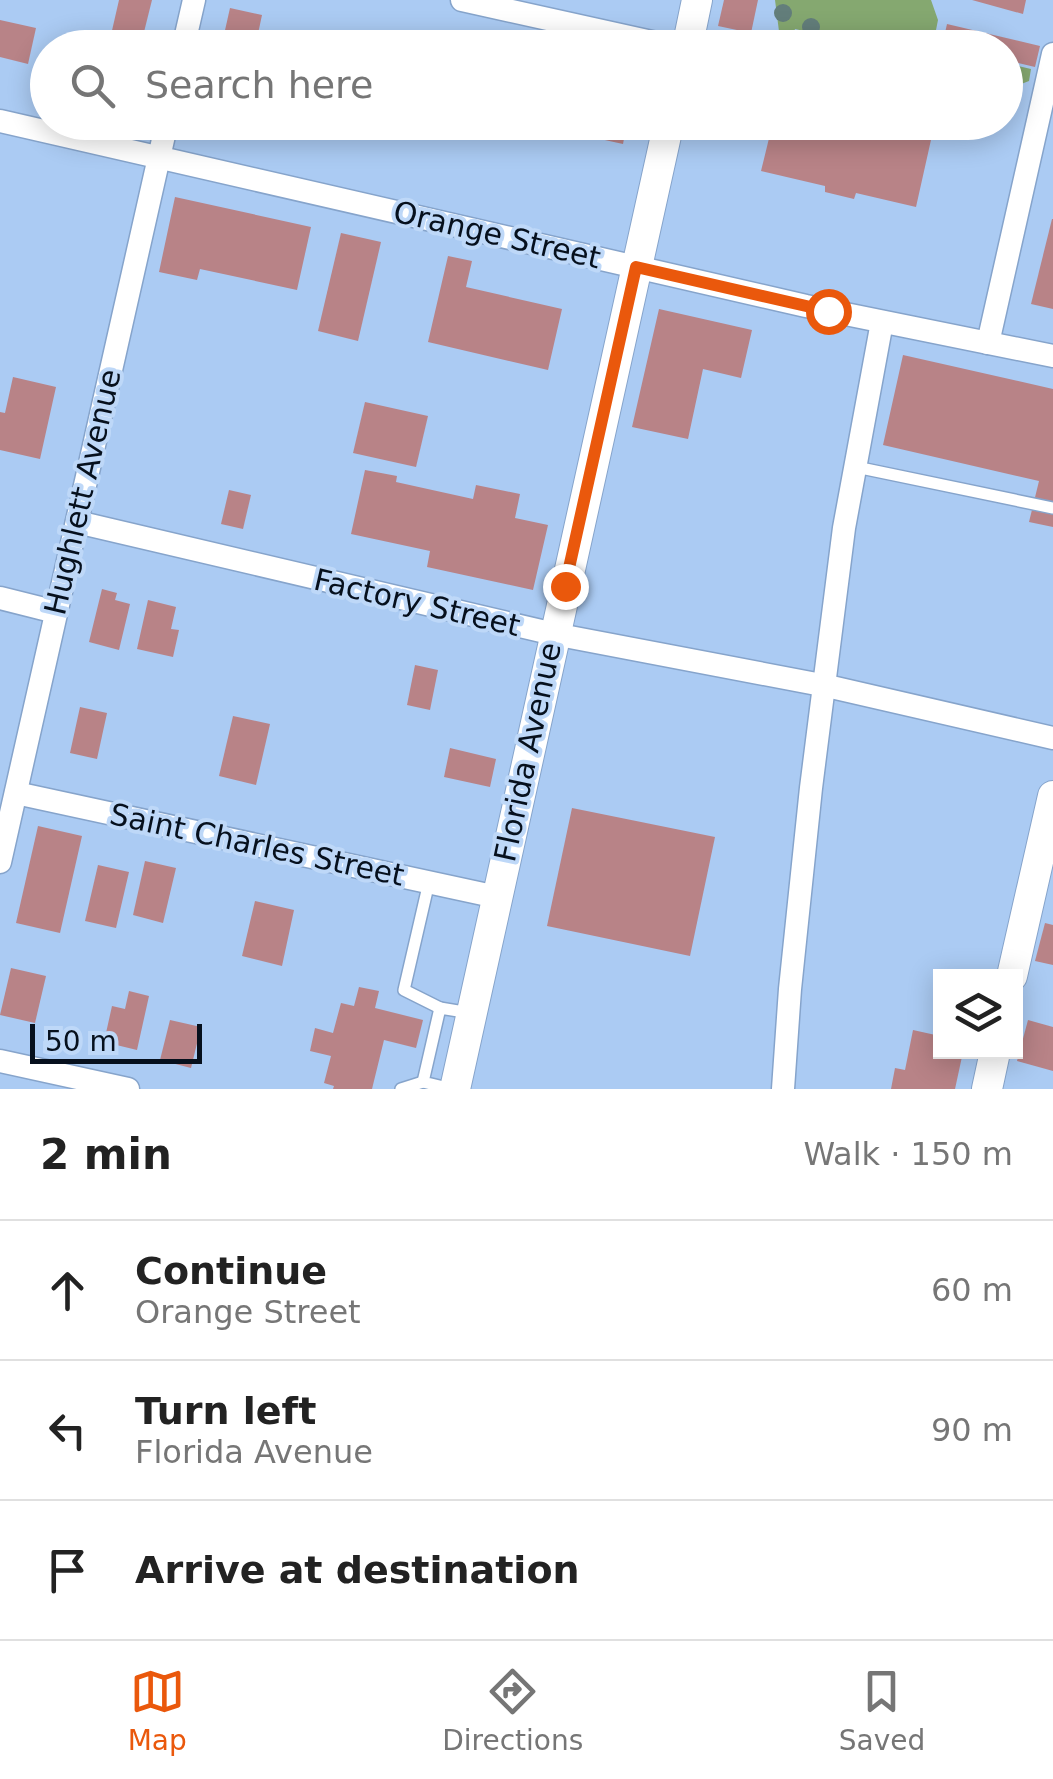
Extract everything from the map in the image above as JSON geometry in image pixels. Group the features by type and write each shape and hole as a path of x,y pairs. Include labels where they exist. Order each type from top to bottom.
{"street":[{"path":"188,30 194,0"},
{"path":"462,0 600,30"},
{"path":"688,30 697,0"},
{"path":"988,343 1053,54"},
{"name":"Orange Street","path":"0,121 30,128"},
{"name":"Orange Street","path":"86,140 882,322 1053,356"},
{"name":"Hughlett Avenue","path":"0,862 163,140"},
{"name":"Florida Avenue","path":"454,1089 666,140"},
{"path":"784,1089 809,808 844,528 882,322"},
{"name":"Factory Street","path":"76,522 554,634 826,686 1053,738"},
{"path":"0,598 56,612"},
{"name":"Saint Charles Street","path":"16,792 497,896"},
{"path":"1014,969 1052,810"},
{"path":"987,1089 993,1059"},
{"path":"0,1061 128,1089"}],"lane":[{"path":"856,467 1053,508"},
{"path":"428,882 404,990 440,1008 472,1014"},
{"path":"424,1082 440,1008"},
{"path":"401,1089 424,1082 454,1089"}],"green space":[{"path":"775,0 931,0 938,20 936,30 779,30"},
{"path":"1023,67 1031,69 1029,81 1023,83"}],"building":[{"path":"119,0 152,0 144,30 112,30"},
{"path":"724,0 758,0 752,30 718,26"},
{"path":"972,0 1026,0 1023,14"},
{"path":"230,8 262,15 259,30 225,30"},
{"path":"0,20 36,28 30,30 28,64 0,57"},
{"path":"947,24 972,30 946,30"},
{"path":"1023,42 1040,46 1035,67 1023,64"},
{"path":"769,140 931,140 916,207 856,193 854,199 825,192 825,186 761,171"},
{"path":"175,197 311,227 297,290 200,269 197,280 159,272"},
{"path":"1053,219 1053,309 1031,304"},
{"path":"341,233 381,242 358,341 318,331"},
{"path":"448,256 472,261 466,287 562,309 548,370 428,342"},
{"path":"659,309 752,330 741,378 703,369 688,439 632,427"},
{"path":"903,355 1053,389 1053,527 1029,522 1039,481 883,445"},
{"path":"13,377 56,387 40,459 0,450 0,412 5,413"},
{"path":"365,402 428,416 416,467 353,453"},
{"path":"365,470 397,476 396,482 473,499 476,485 520,494 515,518 548,525 533,590 427,567 430,551 351,534"},
{"path":"229,490 251,495 243,529 221,524"},
{"path":"102,589 117,593 115,600 130,604 119,650 89,642"},
{"path":"148,600 176,607 171,629 179,630 173,657 137,649"},
{"path":"415,665 438,670 430,710 407,705"},
{"path":"80,707 107,713 97,759 70,753"},
{"path":"233,716 270,724 256,785 219,776"},
{"path":"450,748 496,759 490,787 444,777"},
{"path":"572,808 715,837 690,956 547,926"},
{"path":"38,826 82,836 60,933 16,923"},
{"path":"145,861 176,868 163,923 133,915"},
{"path":"98,865 129,872 116,928 85,921"},
{"path":"255,901 294,910 282,966 242,956"},
{"path":"1045,923 1053,925 1053,965 1035,961"},
{"path":"11,968 46,976 35,1023 0,1015"},
{"path":"359,987 379,991 375,1008 423,1020 416,1048 384,1040 372,1089 333,1089 334,1086 324,1083 331,1056 310,1051 315,1028 333,1033 341,1003 354,1006"},
{"path":"129,991 149,996 137,1050 104,1042 112,1006 125,1009"},
{"path":"170,1020 201,1027 191,1068 160,1060"},
{"path":"1028,1020 1053,1027 1053,1071 1017,1061 1023,1059"},
{"path":"913,1030 933,1034 933,1059 961,1059 955,1089 891,1089 895,1068 905,1070"}],"route":[{"path":"565,586 636,267 828,311"}]}
